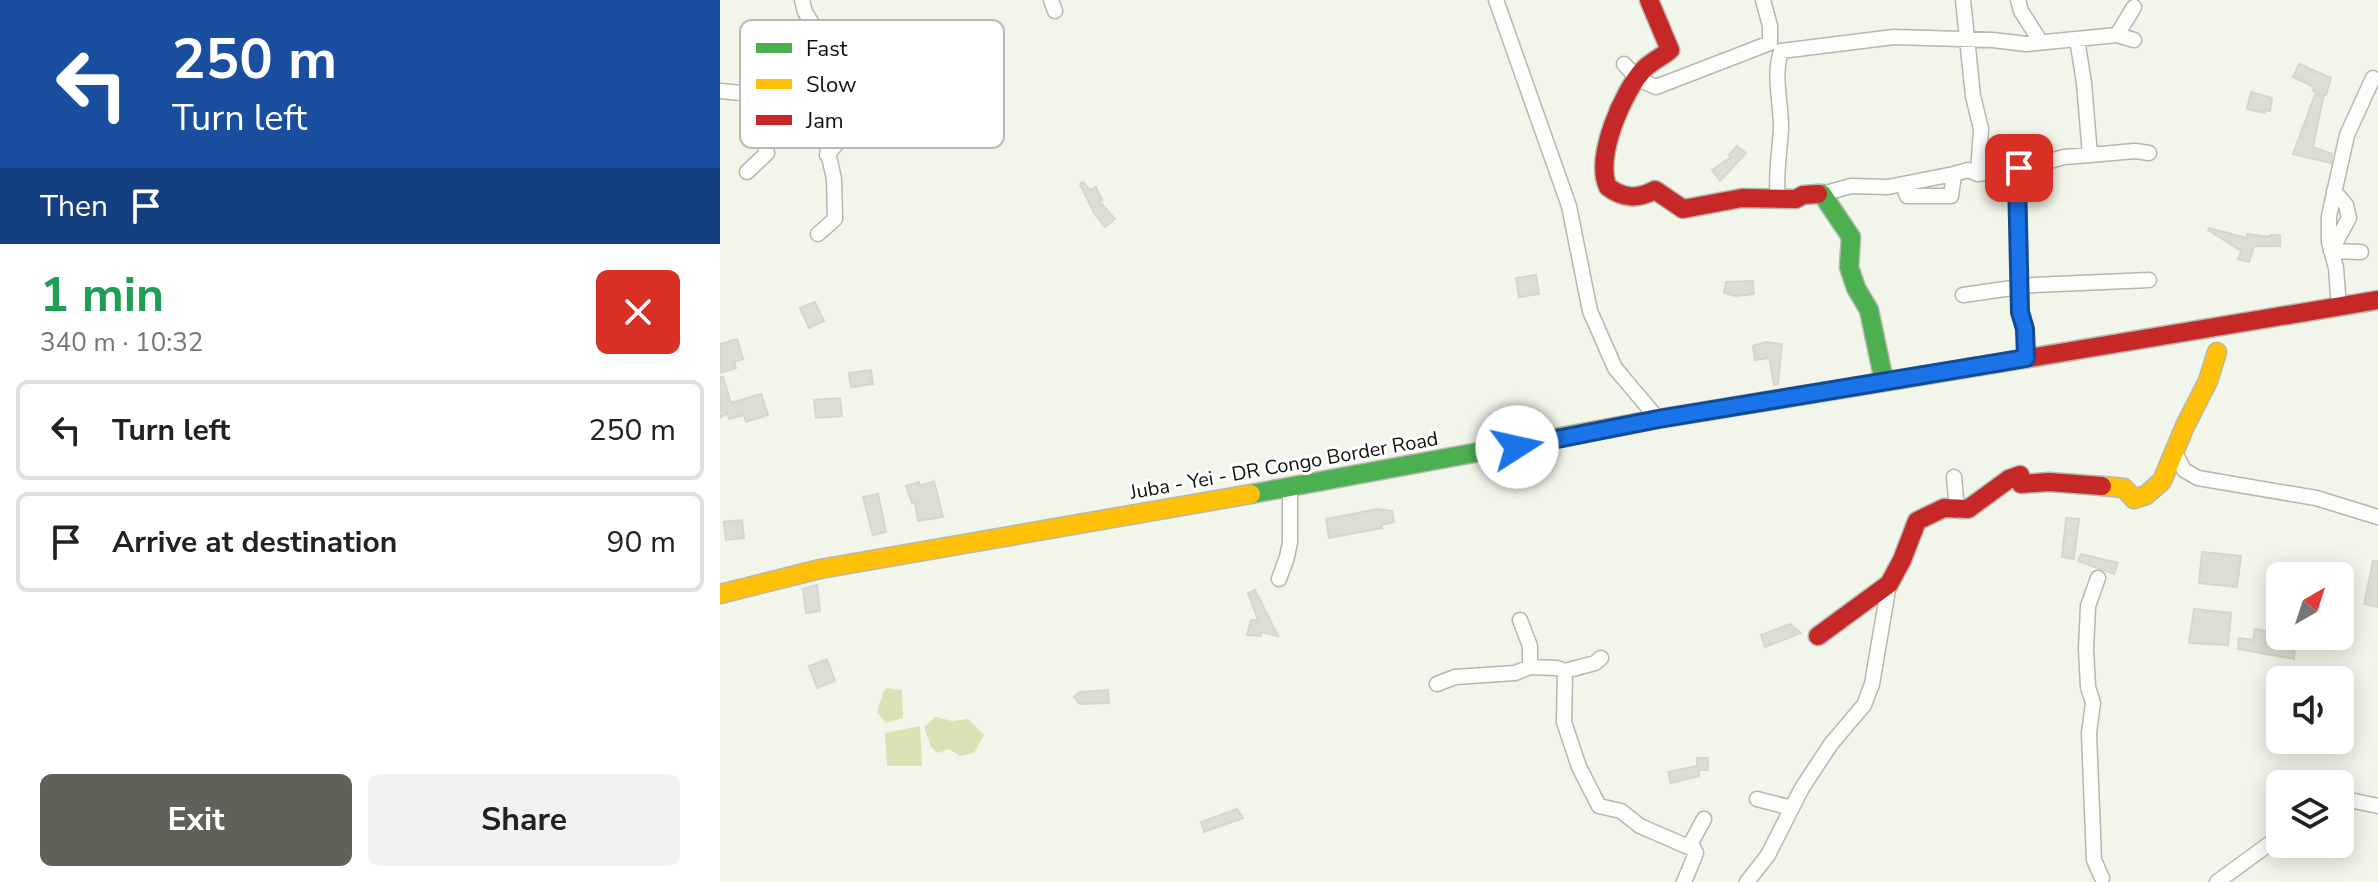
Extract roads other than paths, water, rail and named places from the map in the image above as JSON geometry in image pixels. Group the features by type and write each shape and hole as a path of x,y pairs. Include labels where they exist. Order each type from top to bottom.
{"main road":[{"path":"1649,0 1670,50 1650,63 1621,105 1609,138 1605,181 1608,189 1628,199 1642,197 1655,190 1683,209 1720,200 1796,199 1803,195 1822,194 1851,237 1849,267 1856,288 1869,310 1884,381"},
{"name":"Juba - Yei - DR Congo Border Road","path":"720,594 820,569 1290,488 1658,419 2378,300"},
{"path":"1818,636 1889,584 1917,521 1944,508 1960,511 1975,507 2000,485 2020,475 2021,484 2049,482 2124,488 2134,499 2155,489 2173,463 2184,427 2207,388 2217,352"}],"street":[{"path":"802,0 810,20"},
{"path":"1496,0 1569,206 1590,311 1615,368 1658,419"},
{"path":"1624,64 1638,79 1656,87 1770,43 1770,26 1763,0"},
{"path":"1963,0 1973,96 1981,129 1978,174"},
{"path":"2018,0 2021,11 2040,41"},
{"path":"2117,35 2134,7"},
{"path":"1778,198 1781,125 1777,71 1781,51 1894,37 2026,44 2117,35 2134,40"},
{"path":"2077,39 2090,155"},
{"path":"2339,307 2329,216 2347,135 2373,78"},
{"path":"720,91 740,93"},
{"path":"747,172 767,153 765,148"},
{"path":"818,234 835,219 834,179 827,148"},
{"path":"827,155 833,148"},
{"path":"1822,194 1851,186 1888,187 1968,170 1978,174 1995,170 2014,171 2064,157 2114,152 2149,153"},
{"path":"2014,171 2017,178 2020,287 2026,358"},
{"path":"1903,184 1907,196 1951,196 1954,174"},
{"path":"2331,251 2361,252"},
{"path":"1963,295 2020,287 2149,280"},
{"path":"2175,453 2184,470 2190,474"},
{"path":"2167,471 2190,474 2293,501 2316,498 2378,517"},
{"path":"1954,477 1960,511"},
{"path":"1279,579 1290,542 1290,488"},
{"path":"2098,578 2088,606 2086,649 2088,687 2093,703 2089,733 2094,860 2102,878"},
{"path":"1747,882 1759,869 1831,744 1864,705 1875,668 1889,584"},
{"path":"1520,620 1530,646 1530,667"},
{"path":"1437,684 1455,677 1515,673 1530,667 1565,671 1595,663 1601,658"},
{"path":"1565,671 1564,722 1579,767 1599,806 1621,811 1640,826 1693,849"},
{"path":"1757,799 1792,808"},
{"path":"2354,801 2378,806"},
{"path":"1684,882 1696,853 1691,843 1704,819"},
{"path":"2217,882 2266,846"}]}
